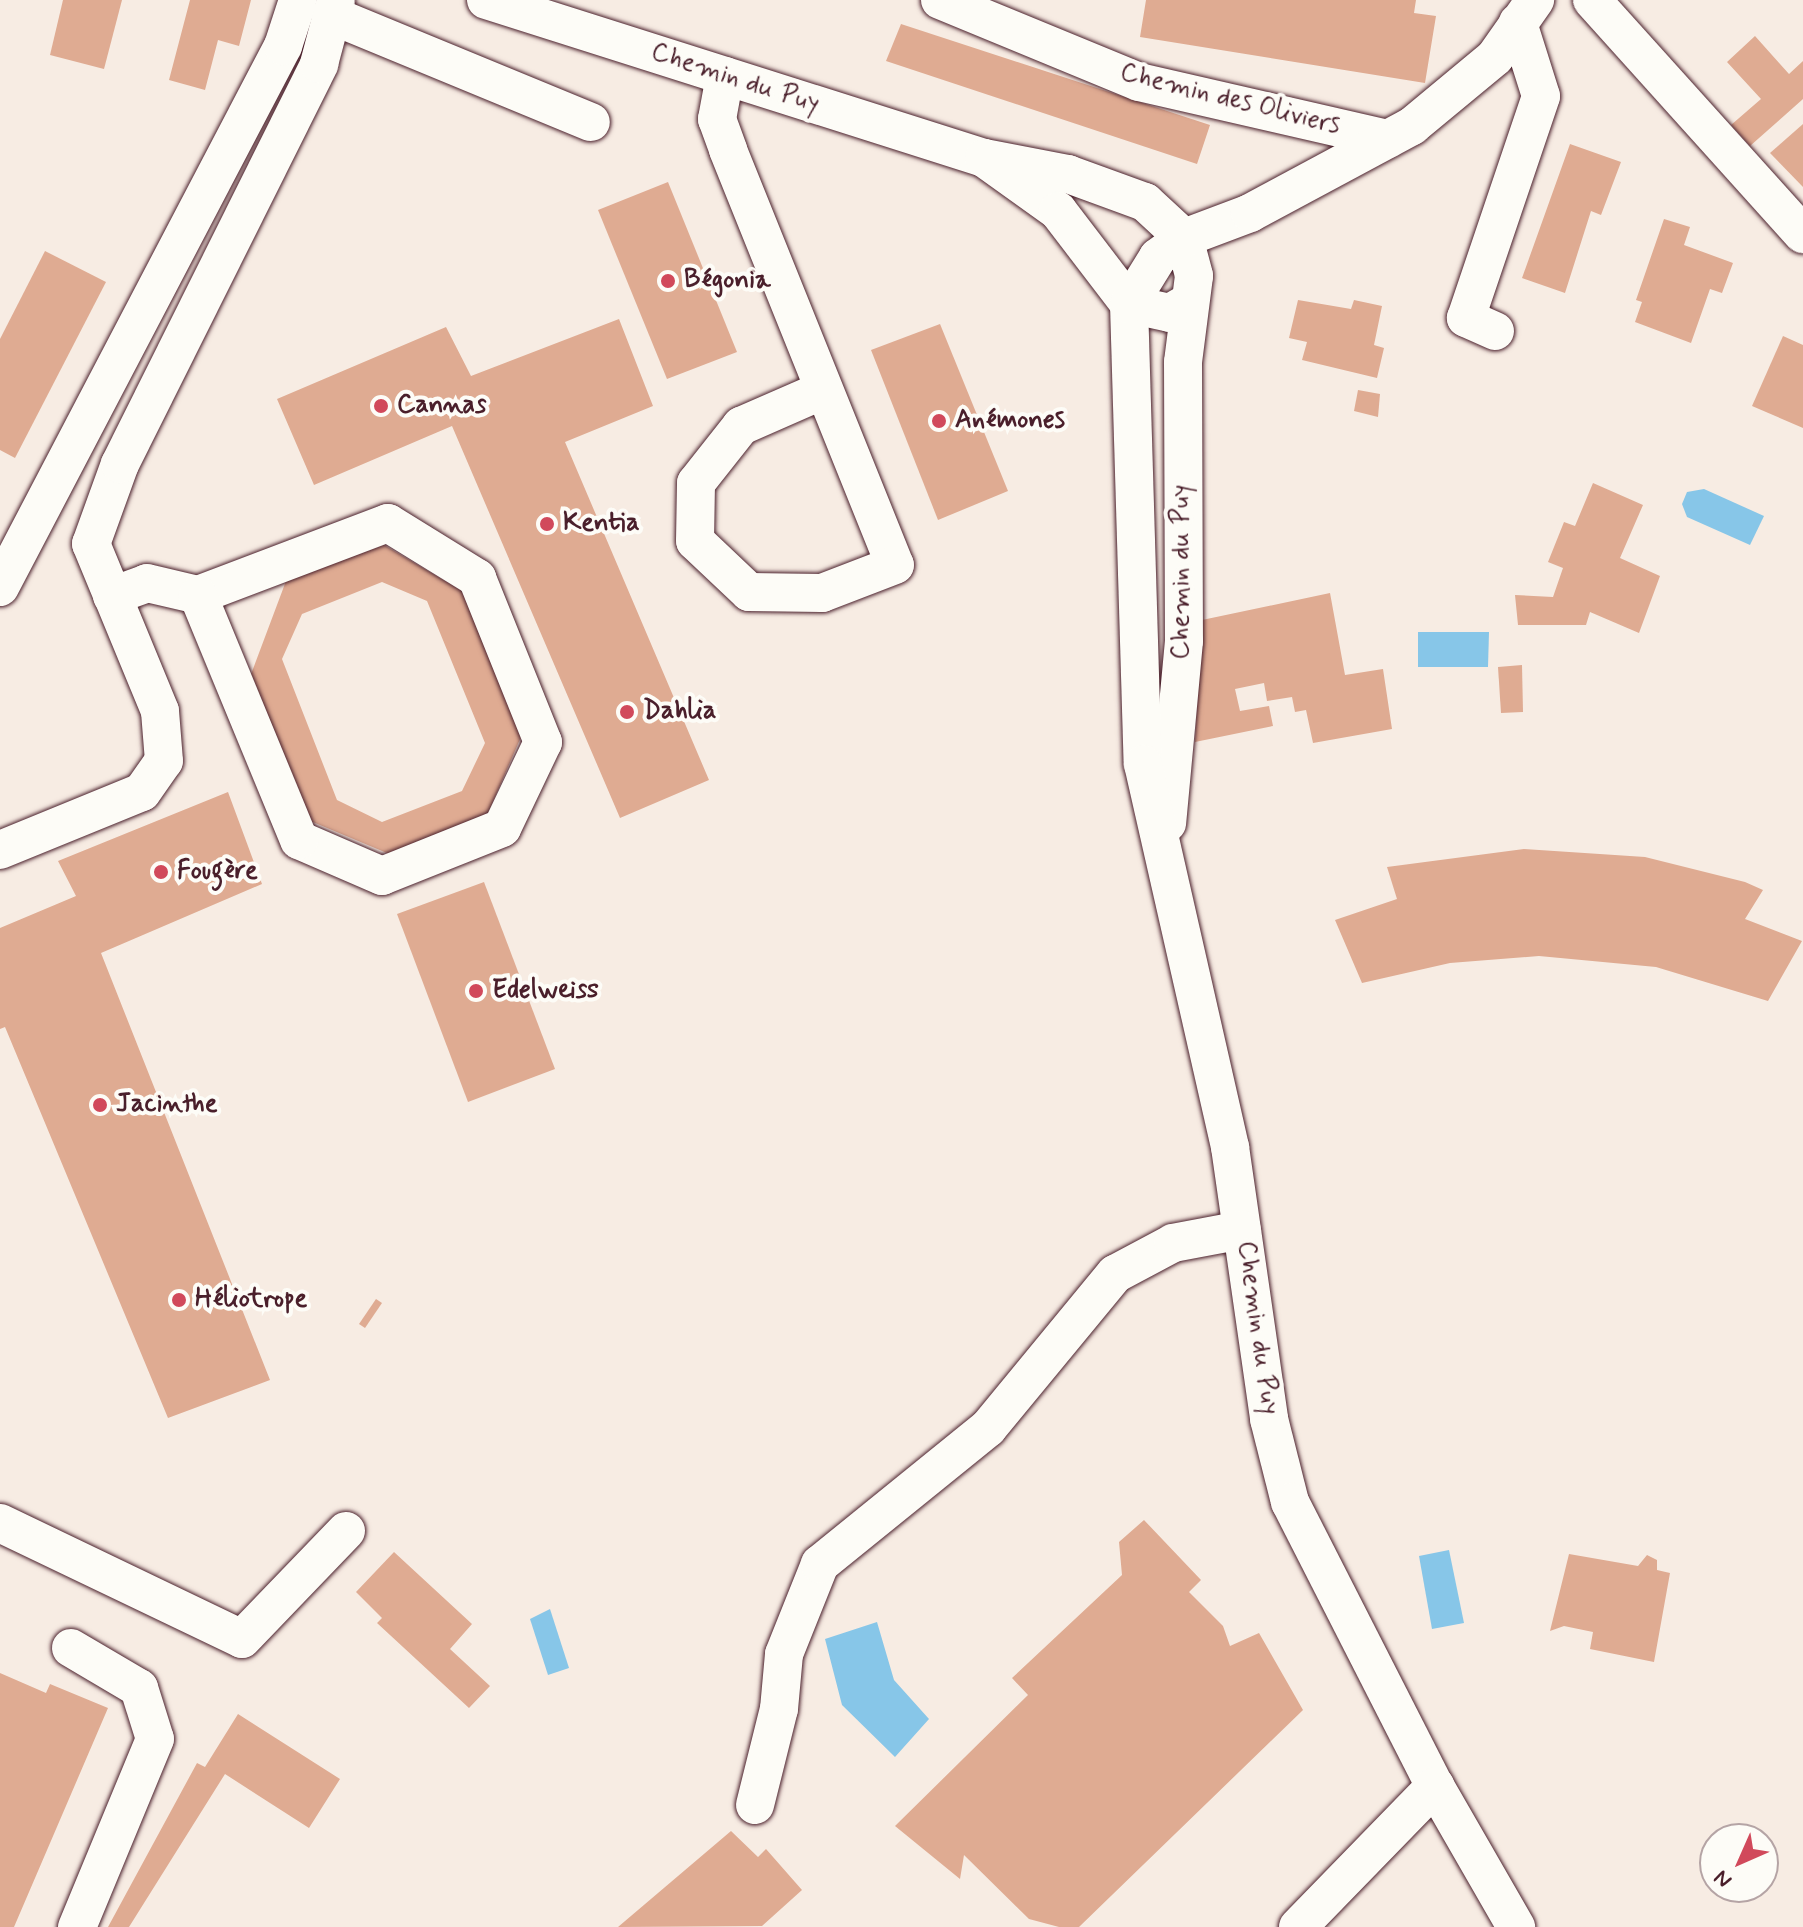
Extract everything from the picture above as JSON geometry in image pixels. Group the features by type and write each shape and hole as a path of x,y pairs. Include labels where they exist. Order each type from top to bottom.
{"street":[{"name":"Chemin du Puy","path":"486,0 984,158 1068,174 1145,202 1184,238 1194,276 1183,362 1184,641 1165,842"},
{"name":"Chemin des Oliviers","path":"940,0 1139,82 1388,139"},
{"path":"1592,0 1803,234"},
{"path":"321,5 591,122"},
{"path":"0,587 283,46 321,5"},
{"path":"0,850 142,792 164,761 160,711 91,544 120,464 319,64 321,5"},
{"path":"1189,302 1170,313 1129,304 1158,257 1184,238 1250,213 1388,139 1495,57 1526,12"},
{"path":"1495,331 1466,318 1541,96 1526,12"},
{"path":"725,76 717,119 821,391 895,565 822,593 749,592 695,541 696,483 741,426 821,391"},
{"name":"Chemin du Puy","path":"984,158 1058,211 1129,304 1143,764 1165,842 1205,1019 1242,1230 1269,1419 1290,1502 1435,1786 1516,1927"},
{"path":"112,596 147,583 198,595 388,523 477,578 543,742 502,828 382,876 299,840 198,595"},
{"path":"755,1805 779,1709 784,1654 820,1564 988,1428 1115,1274 1173,1243 1242,1230"},
{"path":"0,1523 242,1639 346,1531"},
{"path":"71,1648 139,1688 155,1739 77,1927"},
{"path":"1298,1927 1435,1786"}],"water":[{"path":"1704,489 1764,516 1750,545 1687,517 1682,504 1687,492"},
{"path":"1418,632 1489,632 1488,667 1418,667"},
{"path":"1449,1550 1464,1623 1432,1629 1419,1556"},
{"path":"550,1609 569,1668 548,1675 530,1619"},
{"path":"877,1622 894,1680 929,1719 895,1757 842,1705 825,1639"}],"building":[{"path":"63,0 122,0 104,69 50,55"},
{"path":"190,0 251,0 239,46 218,40 205,90 169,80"},
{"path":"1146,0 1416,0 1414,13 1436,16 1425,83 1140,37"},
{"path":"901,24 1210,125 1197,164 886,61"},
{"path":"1755,36 1789,74 1803,61 1803,99 1750,146 1731,125 1761,99 1727,62"},
{"path":"1803,124 1803,187 1770,153"},
{"path":"1570,144 1621,162 1601,215 1591,211 1565,293 1522,278"},
{"name":"Bégonia","path":"668,182 737,352 667,379 598,210"},
{"path":"1664,219 1690,227 1684,245 1733,263 1722,293 1710,289 1691,343 1635,322 1642,302 1636,300"},
{"path":"45,251 106,282 15,458 0,450 0,339"},
{"path":"1298,300 1351,309 1354,300 1382,306 1374,345 1384,348 1377,378 1302,360 1307,342 1289,338"},
{"path":"619,319 653,406 565,442 709,780 620,818 452,426 314,485 277,399 446,327 471,376"},
{"name":"Anémones","path":"940,324 1008,491 938,520 871,350"},
{"path":"1783,336 1803,345 1803,428 1752,406"},
{"path":"1358,390 1380,394 1378,417 1354,411"},
{"path":"1593,483 1643,505 1620,558 1660,576 1639,633 1590,612 1586,625 1518,625 1515,595 1553,597 1563,568 1548,562 1564,522 1575,526"},
{"path":"384,545 462,591 521,737 485,820 394,856 308,820 250,677 286,581","holes":["382,582 427,601 485,743 462,791 382,822 337,800 282,659 302,614"]},
{"path":"1330,593 1345,675 1383,669 1392,729 1313,743 1306,710 1295,712 1292,697 1267,701 1264,683 1235,689 1240,711 1269,706 1273,726 1195,742 1202,620"},
{"path":"1522,665 1523,712 1501,713 1498,667"},
{"path":"228,792 262,884 101,953 270,1380 168,1418 5,1027 0,1029 0,928 76,896 58,861"},
{"path":"1524,849 1645,857 1745,882 1763,890 1745,919 1802,941 1768,1001 1656,967 1539,956 1450,963 1362,983 1335,920 1397,899 1387,867"},
{"name":"Edelweiss","path":"484,882 555,1069 468,1102 397,914"},
{"path":"376,1299 382,1303 365,1328 359,1324"},
{"path":"1144,1520 1201,1580 1189,1592 1223,1626 1230,1646 1259,1633 1303,1710 1079,1927 1059,1927 1029,1919 964,1855 960,1879 895,1826 1028,1695 1012,1678 1122,1575 1119,1542"},
{"path":"394,1552 472,1624 450,1649 490,1686 469,1708 377,1623 382,1618 356,1592"},
{"path":"1569,1554 1638,1566 1647,1555 1657,1560 1657,1570 1670,1573 1654,1662 1590,1649 1593,1632 1564,1626 1550,1631"},
{"path":"0,1673 46,1693 50,1684 108,1708 14,1927 0,1927"},
{"path":"238,1714 340,1779 309,1828 225,1774 129,1927 108,1927 197,1763 205,1767"},
{"path":"731,1831 758,1857 766,1849 802,1890 762,1926 618,1927"}],"place":[{"name":"Bégonia","path":"668,281"},
{"name":"Cannas","path":"381,406"},
{"name":"Anémones","path":"939,421"},
{"name":"Kentia","path":"547,524"},
{"name":"Dahlia","path":"627,712"},
{"name":"Fougère","path":"161,872"},
{"name":"Edelweiss","path":"476,991"},
{"name":"Jacinthe","path":"100,1105"},
{"name":"Héliotrope","path":"179,1300"}]}
